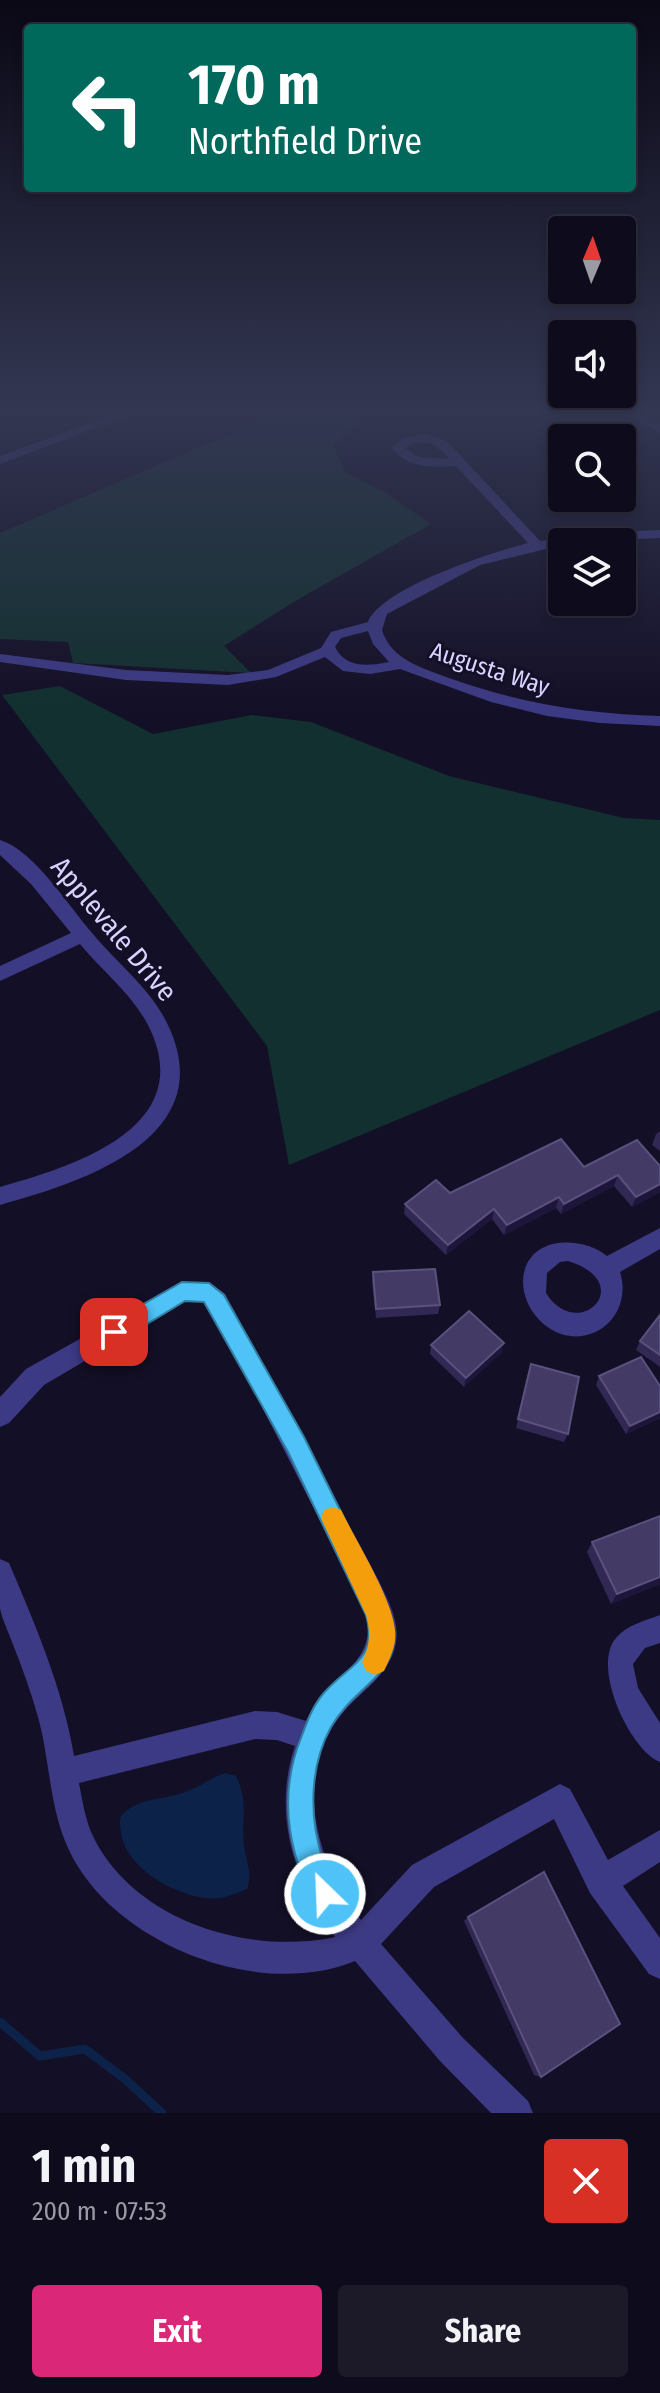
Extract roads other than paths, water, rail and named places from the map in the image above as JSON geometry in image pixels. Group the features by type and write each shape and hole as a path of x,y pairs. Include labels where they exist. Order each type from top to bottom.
{"street":[{"path":"505,511 536,544"},
{"path":"0,658 137,676 228,680 271,674 328,651 330,641 336,635 374,625 385,608 451,573 536,544 660,534"},
{"name":"Augusta Way","path":"374,625 378,641 401,664 490,698 533,711 593,720 660,721"},
{"name":"Augusta Way","path":"328,651 335,661 355,669 372,670 401,664"},
{"name":"Applevale Drive","path":"0,846 24,864 139,998 159,1027 171,1062 166,1100 142,1135 120,1150 55,1179 0,1196"},
{"path":"0,974 83,935"},
{"path":"606,1268 660,1238"},
{"path":"0,1415 35,1377 182,1292 209,1292 217,1301 296,1445 370,1593 383,1630 382,1647 375,1663 333,1702 312,1738 303,1764 300,1789 304,1843 312,1870 359,1942 474,2076 516,2113"},
{"path":"0,1572 52,1719 78,1837 93,1867 118,1895 146,1917 184,1936 230,1950 322,1956 359,1942 408,1887 423,1876 560,1799 601,1882 660,1963"},
{"path":"660,1629 636,1635 628,1642 622,1651 619,1672 626,1693 660,1748"},
{"path":"63,1773 255,1725 277,1726 312,1738"},
{"path":"601,1882 660,1845"},
{"path":"474,2076 495,2113"}],"water":[{"path":"225,1773 236,1776 242,1795 243,1836 249,1873 247,1889 211,1898 192,1895 166,1885 141,1868 125,1846 120,1823 123,1813 139,1804 185,1792"}],"waterway":[{"path":"0,2022 40,2056 85,2049 125,2079 162,2113"}]}
